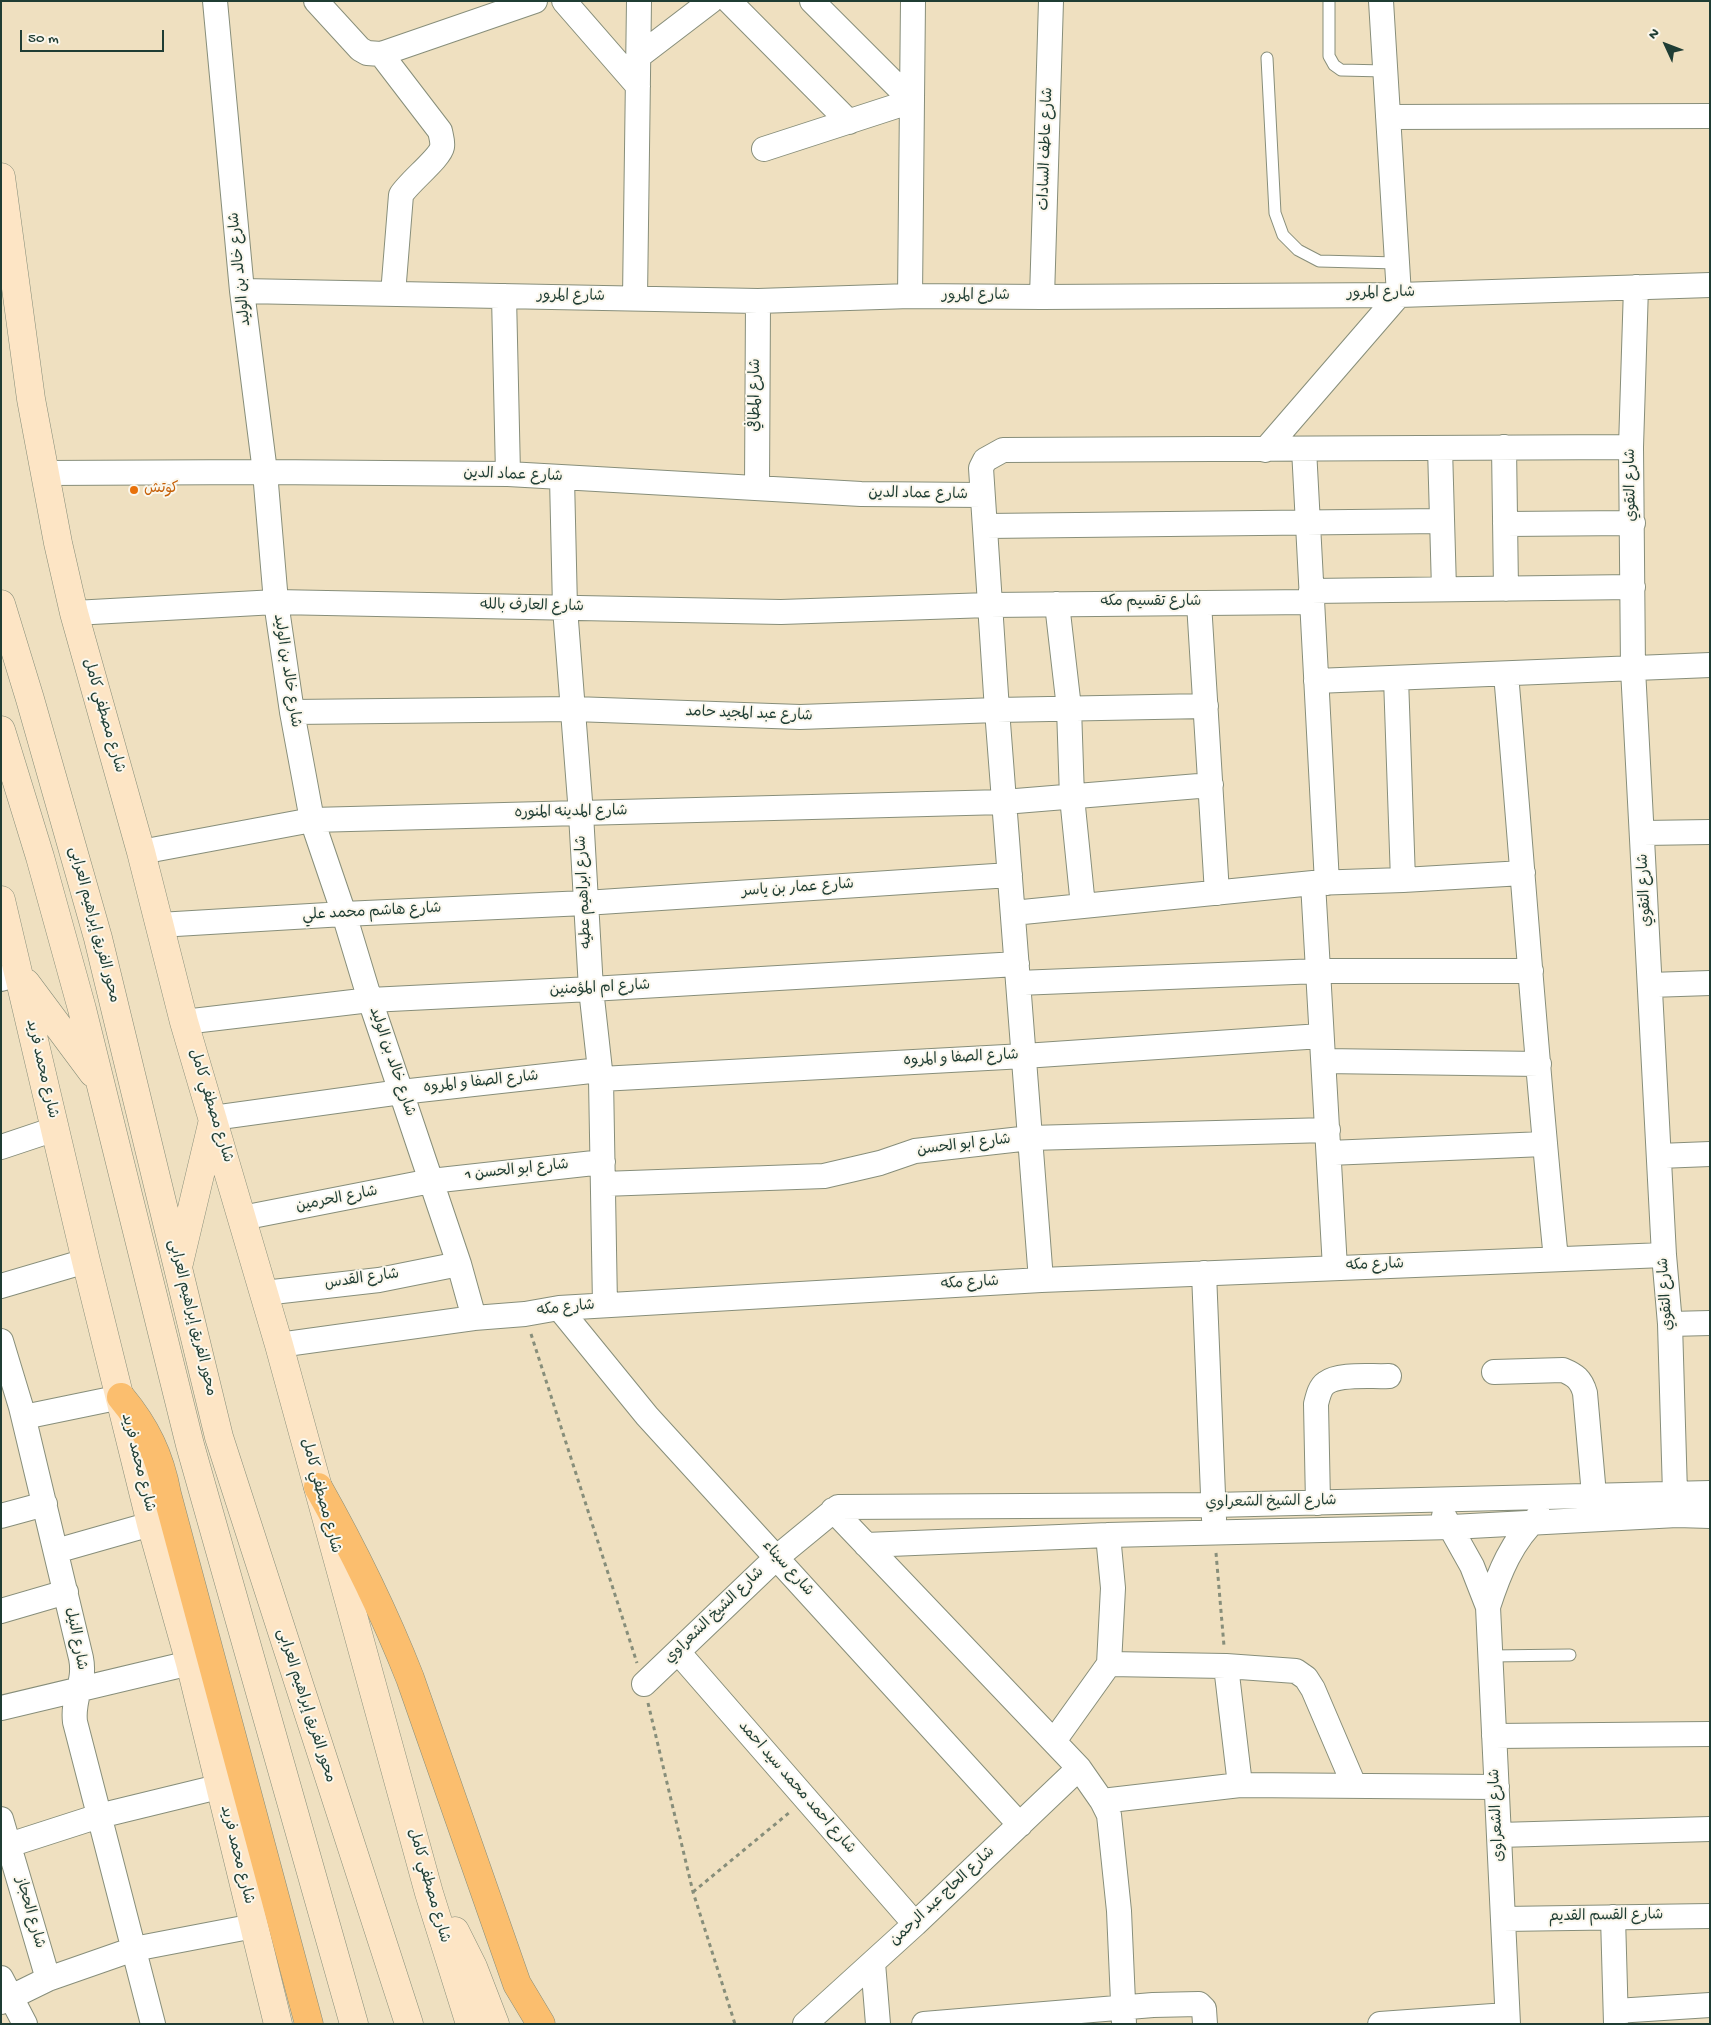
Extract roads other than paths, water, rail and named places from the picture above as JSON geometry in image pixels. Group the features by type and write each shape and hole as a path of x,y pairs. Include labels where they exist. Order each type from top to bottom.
{"highway":[{"path":"121,1398 147,1432 163,1473 169,1504 309,2024"},
{"path":"318,1487 368,1580 410,1678 517,1984 541,2024"}],"street":[{"name":"شارع خالد بن الوليد","path":"215,1 242,292 265,472 276,602 292,712 312,820 344,914 370,1000 459,1264 474,1318"},
{"path":"316,1 360,49 367,53 381,54 535,1"},
{"path":"564,1 638,86"},
{"path":"635,298 639,1"},
{"path":"639,56 712,1"},
{"path":"729,1 849,122"},
{"path":"812,1 912,101"},
{"path":"910,296 914,1"},
{"name":"شارع عاطف السادات","path":"1042,297 1051,1"},
{"path":"1265,450 1399,294 1381,1"},
{"path":"381,54 440,131 442,146 440,153 411,182 399,202 393,294"},
{"path":"764,149 912,101"},
{"path":"1388,117 1710,116"},
{"name":"شارع مصطفي كامل","path":"1,177 4,216 31,399 44,473 74,613 141,852 184,1022 279,1345 429,1893 470,2024"},
{"name":"شارع المرور","path":"242,292 758,301 910,296 1042,297 1399,294 1710,285"},
{"name":"شارع التقوي","path":"1636,287 1631,447 1633,668 1664,1255 1670,1324 1675,1493"},
{"path":"504,296 508,474"},
{"name":"شارع المطافي","path":"757,488 758,301"},
{"path":"1504,447 1506,589"},
{"path":"1041,1280 989,605 986,526 982,495 982,468 985,460 1003,450 1631,447"},
{"path":"1440,448 1444,590"},
{"path":"1304,449 1316,681 1320,883 1318,971 1336,1268"},
{"name":"شارع عماد الدين","path":"44,473 508,474 862,494 982,495"},
{"name":"شارع ابراهيم عطيه","path":"562,478 565,608 574,709 591,989 600,1074 605,1305"},
{"path":"986,526 1442,521"},
{"path":"1505,524 1633,523"},
{"name":"شارع تقسيم مكه","path":"989,605 1199,603 1444,590 1633,587"},
{"name":"شارع العارف بالله","path":"74,613 276,602 781,612 989,605"},
{"path":"1199,603 1217,893"},
{"name":"محور الفريق إبراهيم العرابى","path":"1,604 98,938 219,1437 409,2024"},
{"path":"1056,604 1068,708 1072,797 1083,906"},
{"path":"1316,681 1710,666"},
{"path":"1506,674 1544,1144 1556,1259"},
{"path":"1396,678 1403,880"},
{"name":"شارع عبد المجيد حامد","path":"292,712 574,709 800,717 1068,708 1206,706"},
{"name":"محور الفريق إبراهيم العرابى","path":"1,730 62,933 190,1445 354,2024"},
{"name":"شارع المدينه المنوره","path":"141,852 312,820 1004,802 1211,785"},
{"path":"1643,833 1710,832"},
{"path":"1013,913 1320,883 1523,873"},
{"name":"شارع عمار بن ياسر","path":"585,903 1010,875"},
{"name":"شارع محمد فريد","path":"1,900 10,976 55,1129 151,1524 190,1663 218,1787 278,2024"},
{"name":"شارع هاشم محمد علي","path":"159,925 585,903"},
{"name":"شارع ام المؤمنين","path":"184,1022 370,1000 591,989 1017,974 1531,971"},
{"path":"10,976 101,1083"},
{"path":"1650,985 1710,983"},
{"name":"شارع الصفا و المروه","path":"213,1118 401,1092 600,1074 1024,1056 1321,1036"},
{"path":"1324,1061 1539,1064"},
{"path":"178,1267 213,1118"},
{"path":"1,1147 55,1129"},
{"name":"شارع ابو الحسن","path":"603,1173 824,1176 880,1163 914,1151 1030,1138 1328,1130"},
{"path":"1329,1153 1544,1144"},
{"path":"1659,1156 1710,1154"},
{"name":"شارع ابو الحسن 1","path":"431,1181 603,1173"},
{"name":"شارع الحرمين","path":"242,1218 431,1181"},
{"name":"شارع مكه","path":"279,1345 474,1318 525,1314 559,1308 605,1305 1041,1280 1664,1255"},
{"path":"1,1286 86,1261"},
{"name":"شارع القدس","path":"264,1292 378,1280 459,1264"},
{"path":"1204,1273 1214,1533"},
{"name":"شارع سيناء","path":"559,1308 647,1416 1020,1825"},
{"path":"1670,1324 1710,1323"},
{"name":"شارع النيل","path":"1,1341 16,1412 45,1504 84,1668 83,1679 74,1710 75,1722 153,2024"},
{"path":"1494,1372 1562,1370 1582,1381 1585,1393 1594,1495"},
{"path":"1318,1503 1316,1404 1319,1392 1325,1383 1338,1377 1389,1376"},
{"path":"16,1412 121,1398"},
{"name":"شارع الشيخ الشعراوي","path":"644,1684 776,1558 838,1507 1213,1505 1710,1493"},
{"name":"شارع الشعراوى","path":"1488,1607 1498,1576 1512,1548 1531,1523 1560,1497"},
{"name":"شارع الشعراوى","path":"1434,1500 1452,1527 1472,1566 1488,1607 1508,2019"},
{"path":"1,1516 45,1504"},
{"path":"833,1510 1079,1768 1102,1801 1109,1815 1119,1912 1123,2016"},
{"name":"شارع الشيخ الشعراوي","path":"866,1545 1108,1535 1452,1527 1710,1516"},
{"path":"56,1551 151,1524"},
{"path":"1054,1742 1110,1664 1113,1588 1108,1535"},
{"path":"1,1611 66,1592"},
{"name":"شارع احمد محمد سيد احمد","path":"678,1652 915,1924"},
{"path":"1,1708 190,1663"},
{"path":"1110,1664 1226,1666 1296,1671 1306,1678 1313,1689 1354,1785"},
{"path":"1226,1666 1240,1785"},
{"path":"1494,1736 1710,1734"},
{"name":"شارع الحاج عبد الرحمن","path":"805,2024 915,1924 1079,1768"},
{"path":"1102,1801 1240,1785 1497,1787"},
{"path":"9,1845 99,1816 218,1787"},
{"name":"شارع الحجاز","path":"1,1819 48,1979"},
{"path":"1499,1834 1710,1828"},
{"path":"429,1893 466,1951 495,2024"},
{"name":"شارع القسم القديم","path":"1503,1919 1710,1916"},
{"path":"1613,1917 1616,2017 1710,2005"},
{"path":"25,2024 4,1992 134,1949 254,1926"},
{"path":"873,1963 878,2024"},
{"path":"924,2024 1123,2016 1199,2004 1204,2009 1205,2024"},
{"path":"1380,2024 1508,2019"}],"lane":[{"path":"1329,1 1329,56 1334,65 1341,70 1385,71"},
{"path":"1267,58 1275,213 1283,235 1298,250 1319,261 1397,263"},
{"path":"1490,1656 1570,1655"}],"place":[{"name":"كوتش","path":"134,490"}]}
